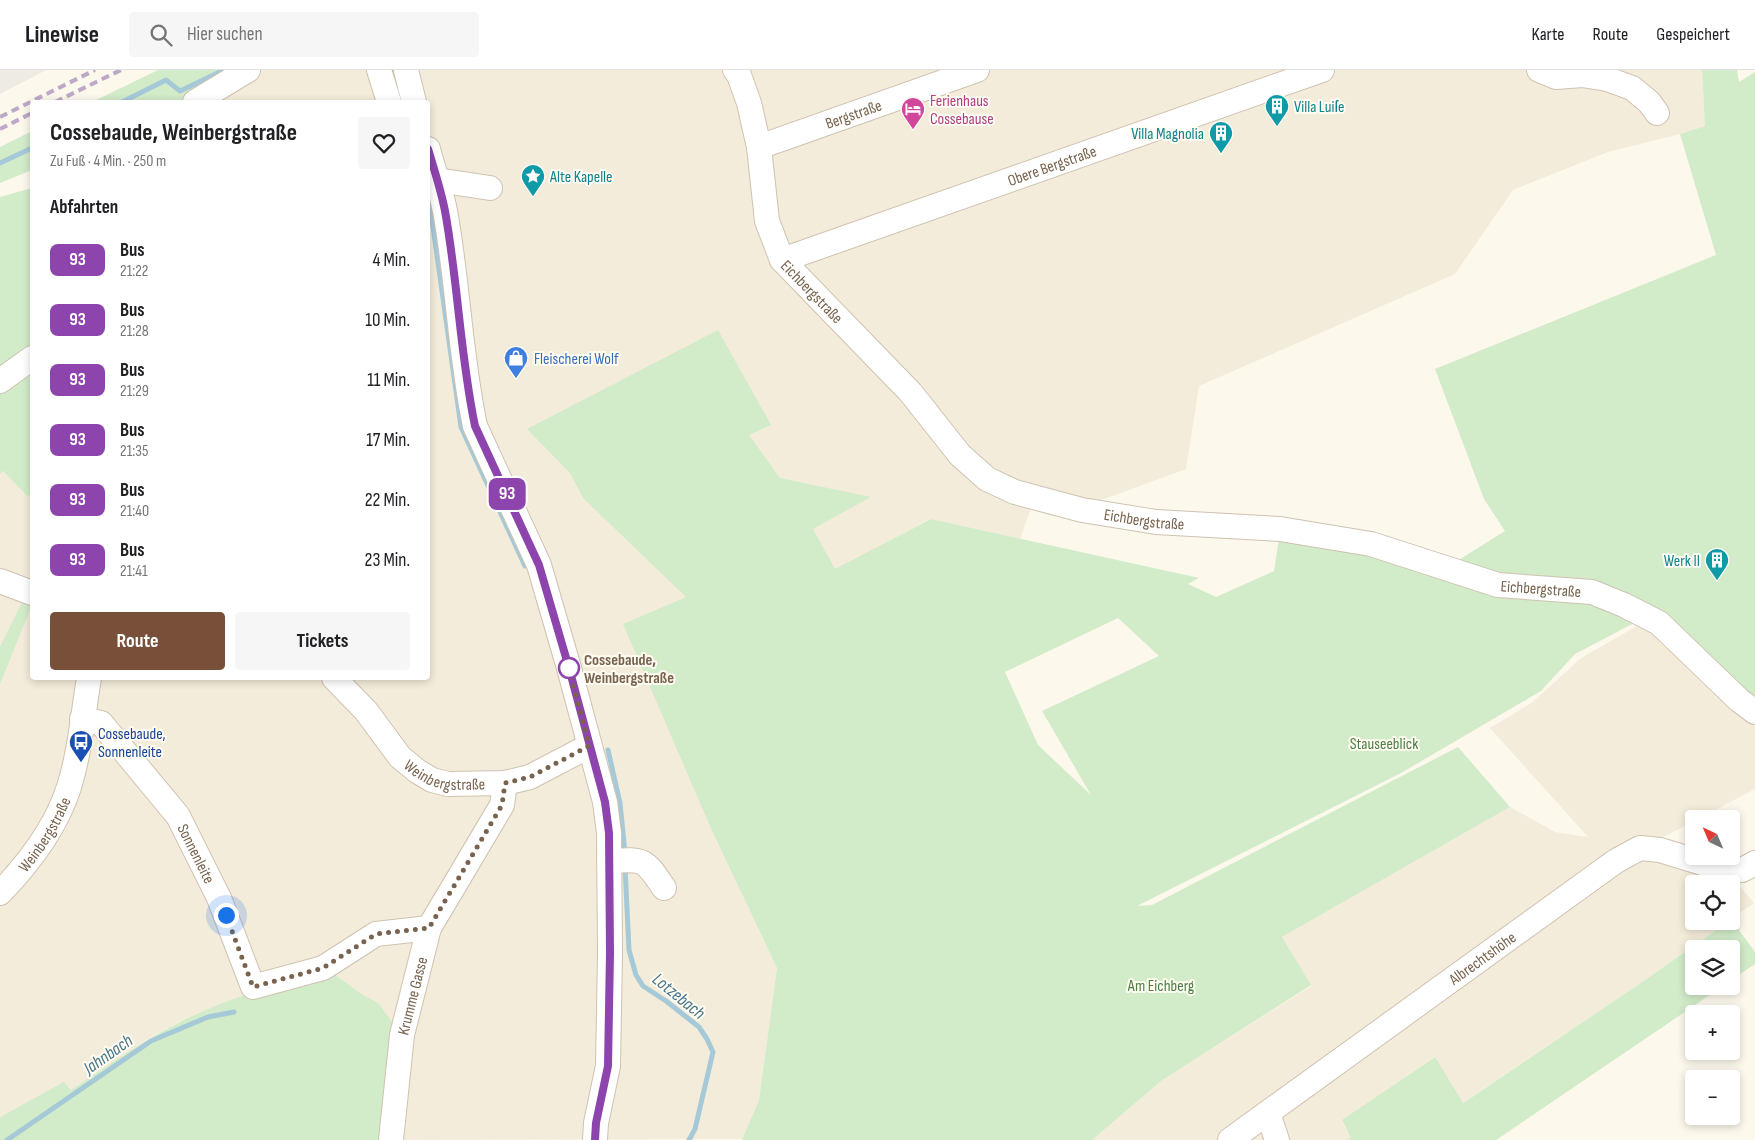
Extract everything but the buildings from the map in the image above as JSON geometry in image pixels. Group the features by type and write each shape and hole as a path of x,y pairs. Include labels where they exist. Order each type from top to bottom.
{"street":[{"path":"198,100 248,70"},
{"path":"379,70 388,100"},
{"path":"406,70 414,100"},
{"name":"Eichbergstraße","path":"735,70 749,103 758,147 768,221 782,260 911,393 960,455 987,479 1015,492 1082,510 1156,522 1280,529 1371,544 1498,586 1592,592 1624,605 1659,623 1739,700 1755,712"},
{"name":"Bergstraße","path":"758,147 977,70"},
{"name":"Obere Bergstraße","path":"782,260 1322,70"},
{"path":"1539,70 1556,77 1582,75 1607,79 1632,88 1657,113"},
{"path":"430,156 445,209 442,258 475,426 539,565 605,802 609,833 618,861 610,953 608,1066 596,1123 595,1140"},
{"path":"437,180 490,188"},
{"path":"0,381 30,359"},
{"path":"0,582 30,592"},
{"name":"Weinbergstraße","path":"0,893 32,857 57,814 69,788 76,761 89,680"},
{"name":"Weinbergstraße","path":"336,680 366,711 400,756 417,771 432,780 448,784 505,783 530,777 589,746"},
{"name":"Sonnenleite","path":"82,719 101,723 178,816 219,898 253,987 323,968 376,934 429,928"},
{"name":"Krumme Gasse","path":"391,1140 402,1035 429,928 502,805 505,783"},
{"name":"Albrechtshöhe","path":"1230,1140 1616,861 1640,848 1660,850 1719,868 1742,870 1755,863"},
{"path":"618,861 642,862 651,868 664,888"},
{"path":"1268,1113 1277,1140"}],"shaded area":[{"path":"0,70 46,70 0,94"},
{"path":"256,70 1702,70 1705,126 1608,152 1513,190 1455,274 1199,386 1186,469 1077,509 1035,497 1020,539 930,519 835,570 813,529 686,597 624,624 712,831 777,968 759,1100 743,1139 391,1140 378,1003 360,993 329,970 179,1022 149,1038 71,1090 64,1083 0,1117 0,474 3,471 27,496 30,495 30,680 430,680 430,100 205,100"},
{"path":"1651,618 1755,712 1755,789 1715,810 1685,810 1685,826 1646,846 1685,860 1685,865 1698,865 1725,875 1685,875 1685,930 1716,930 1702,940 1685,940 1685,952 1462,1103 1434,1057 1342,1121 1351,1138 1348,1140 1092,1140 1161,1081 1311,986 1282,937 1510,807 1555,832 1588,837 1490,728 1533,702 1581,658"},
{"path":"1740,886 1754,903 1740,913"}],"green space":[{"path":"158,70 238,70 185,100 96,100"},
{"path":"1702,70 1737,70 1739,82 1755,72 1755,703 1672,626 1454,563 1505,531 1484,499 1435,369 1716,255 1680,134 1705,126"},
{"path":"30,132 30,171 0,183 0,147"},
{"path":"30,189 30,359 0,381 0,197"},
{"path":"718,330 771,425 749,435 780,478 871,497 813,529 835,569 931,519 1199,578 1188,584 1216,597 1274,571 1279,538 1364,549 1488,591 1606,606 1636,622 1575,654 1541,691 1401,773 1137,906 1152,905 1458,747 1510,807 1282,937 1311,985 1161,1081 1092,1140 742,1140 759,1100 777,968 712,831 623,624 686,597 583,498 570,473 527,429","holes":["1118,618 1159,656 1042,711 1091,795 1038,745 1005,672"]},
{"path":"30,366 30,495 27,496 3,471 0,474 0,385"},
{"path":"24,598 30,600 30,610 0,684 0,647"},
{"path":"1716,930 1739,930 1755,952 1755,964 1740,974 1740,940 1702,940"},
{"path":"1685,952 1685,995 1710,995 1695,1005 1685,1005 1685,1012 1496,1140 1348,1140 1351,1138 1342,1120 1435,1057 1463,1103"},
{"path":"329,970 360,993 378,1003 402,1035 391,1140 0,1140 0,1117 64,1082 71,1090 164,1030 233,999"}],"waterway":[{"name":"Lotzebach","path":"126,100 166,80 180,91 224,70"},
{"name":"Lotzebach","path":"393,70 395,85"},
{"name":"Lotzebach","path":"0,163 30,149"},
{"name":"Lotzebach","path":"430,205 461,427 525,566"},
{"name":"Lotzebach","path":"608,750 620,803 625,853"},
{"name":"Lotzebach","path":"625,867 629,950 636,975 643,986 699,1027 713,1052 695,1129 689,1140"},
{"name":"Jahnbach","path":"7,1140 151,1041 208,1017 234,1012"}],"railway":[{"path":"34,100 95,70"},
{"path":"59,100 121,70"},
{"path":"0,117 30,102"},
{"path":"0,129 30,114"}],"bus line":[{"name":"93","path":"430,156 445,209 470,402 475,426 539,565 605,802 609,833 610,953 608,1066 596,1123 595,1140"}],"place":[{"name":"Villa Luiſe","path":"1277,127"},
{"name":"Ferienhaus Cossebause","path":"913,130"},
{"name":"Villa Magnolia","path":"1221,154"},
{"name":"Alte Kapelle","path":"533,197"},
{"name":"Fleischerei Wolf","path":"516,379"},
{"name":"Werk II","path":"1717,581"},
{"name":"Cossebaude, Weinbergstraße","path":"569,668"},
{"name":"Cossebaude, Sonnenleite","path":"81,763"}],"route":[{"path":"226,915 253,987 323,968 376,934 429,928 502,805 505,783 530,777 589,746 569,668"}],"park label":[{"name":"Stauseeblick","path":"1384,743"},
{"name":"Am Eichberg","path":"1161,985"}]}
